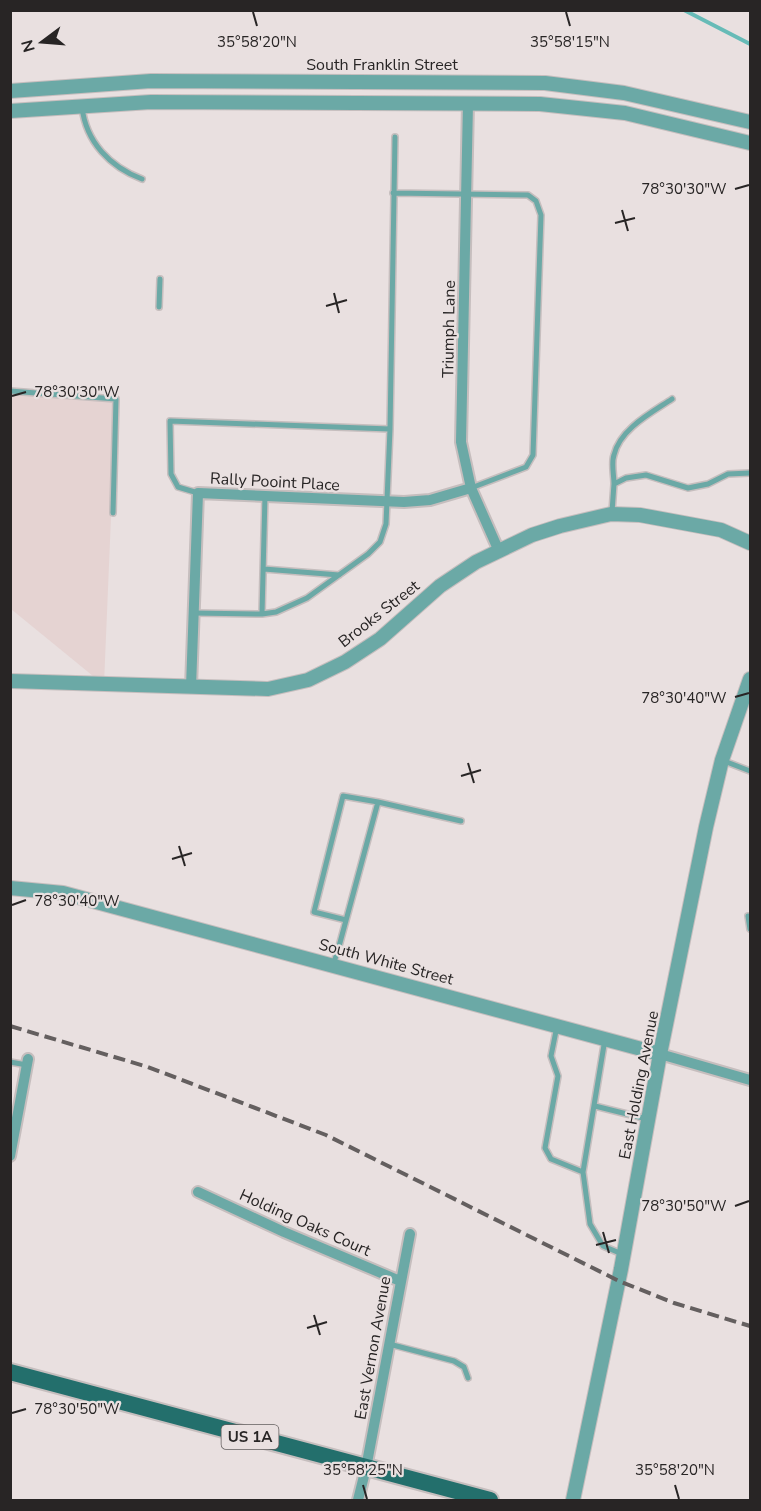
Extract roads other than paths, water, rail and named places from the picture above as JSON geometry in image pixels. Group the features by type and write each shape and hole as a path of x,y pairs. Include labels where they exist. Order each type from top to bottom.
{"main road":[{"name":"US 1A","path":"10,1372 490,1500"}],"street":[{"name":"South Franklin Street","path":"10,91 151,81 545,82 624,93 750,122"},
{"path":"10,111 151,102 540,104 625,113 750,143"},
{"name":"Triumph Lane","path":"468,103 461,442 471,488 498,549"},
{"name":"Rally Pooint Place","path":"191,687 198,493 388,502 430,500 471,488"},
{"name":"Brooks Street","path":"10,681 268,689 308,680 345,662 380,639 440,586 476,562 498,549 551,529 612,514 640,514 721,530 750,543"},
{"name":"East Holding Avenue","path":"573,1500 624,1254 660,1054 706,827 722,760 749,685"},
{"name":"South White Street","path":"10,888 63,893 750,1080"},
{"path":"10,1156 14,1113 27,1062"},
{"name":"Holding Oaks Court","path":"198,1192 284,1232 400,1281"},
{"name":"East Vernon Avenue","path":"358,1500 410,1234"}],"lane":[{"path":"82,105 84,117 95,144 111,163 128,174 142,179"},
{"path":"194,613 262,614 276,612 306,598 368,554 380,542 386,524 388,502 395,136"},
{"path":"393,193 528,195 536,201 541,215 533,455 526,467 471,488"},
{"path":"159,307 160,279"},
{"path":"10,391 116,399 113,513"},
{"path":"612,514 613,456 622,436 672,399"},
{"path":"198,493 178,487 171,474 170,420 390,429"},
{"path":"614,484 626,478 646,475 688,488 708,484 728,474 750,473"},
{"path":"262,614 265,496"},
{"path":"264,569 339,575"},
{"path":"722,760 750,771"},
{"path":"346,920 314,912 343,796 461,821"},
{"path":"333,965 378,802"},
{"path":"748,916 750,929"},
{"path":"557,1026 551,1056 558,1076 545,1148 551,1160 583,1172"},
{"path":"605,1039 583,1172 590,1224 603,1246 624,1254"},
{"path":"10,1062 27,1062"},
{"path":"595,1106 649,1119"},
{"path":"389,1344 454,1361 464,1367 468,1378"}],"waterway":[{"path":"684,10 750,44"}],"railway":[{"path":"10,1026 148,1067 326,1135 619,1281 674,1303 750,1326"}]}
